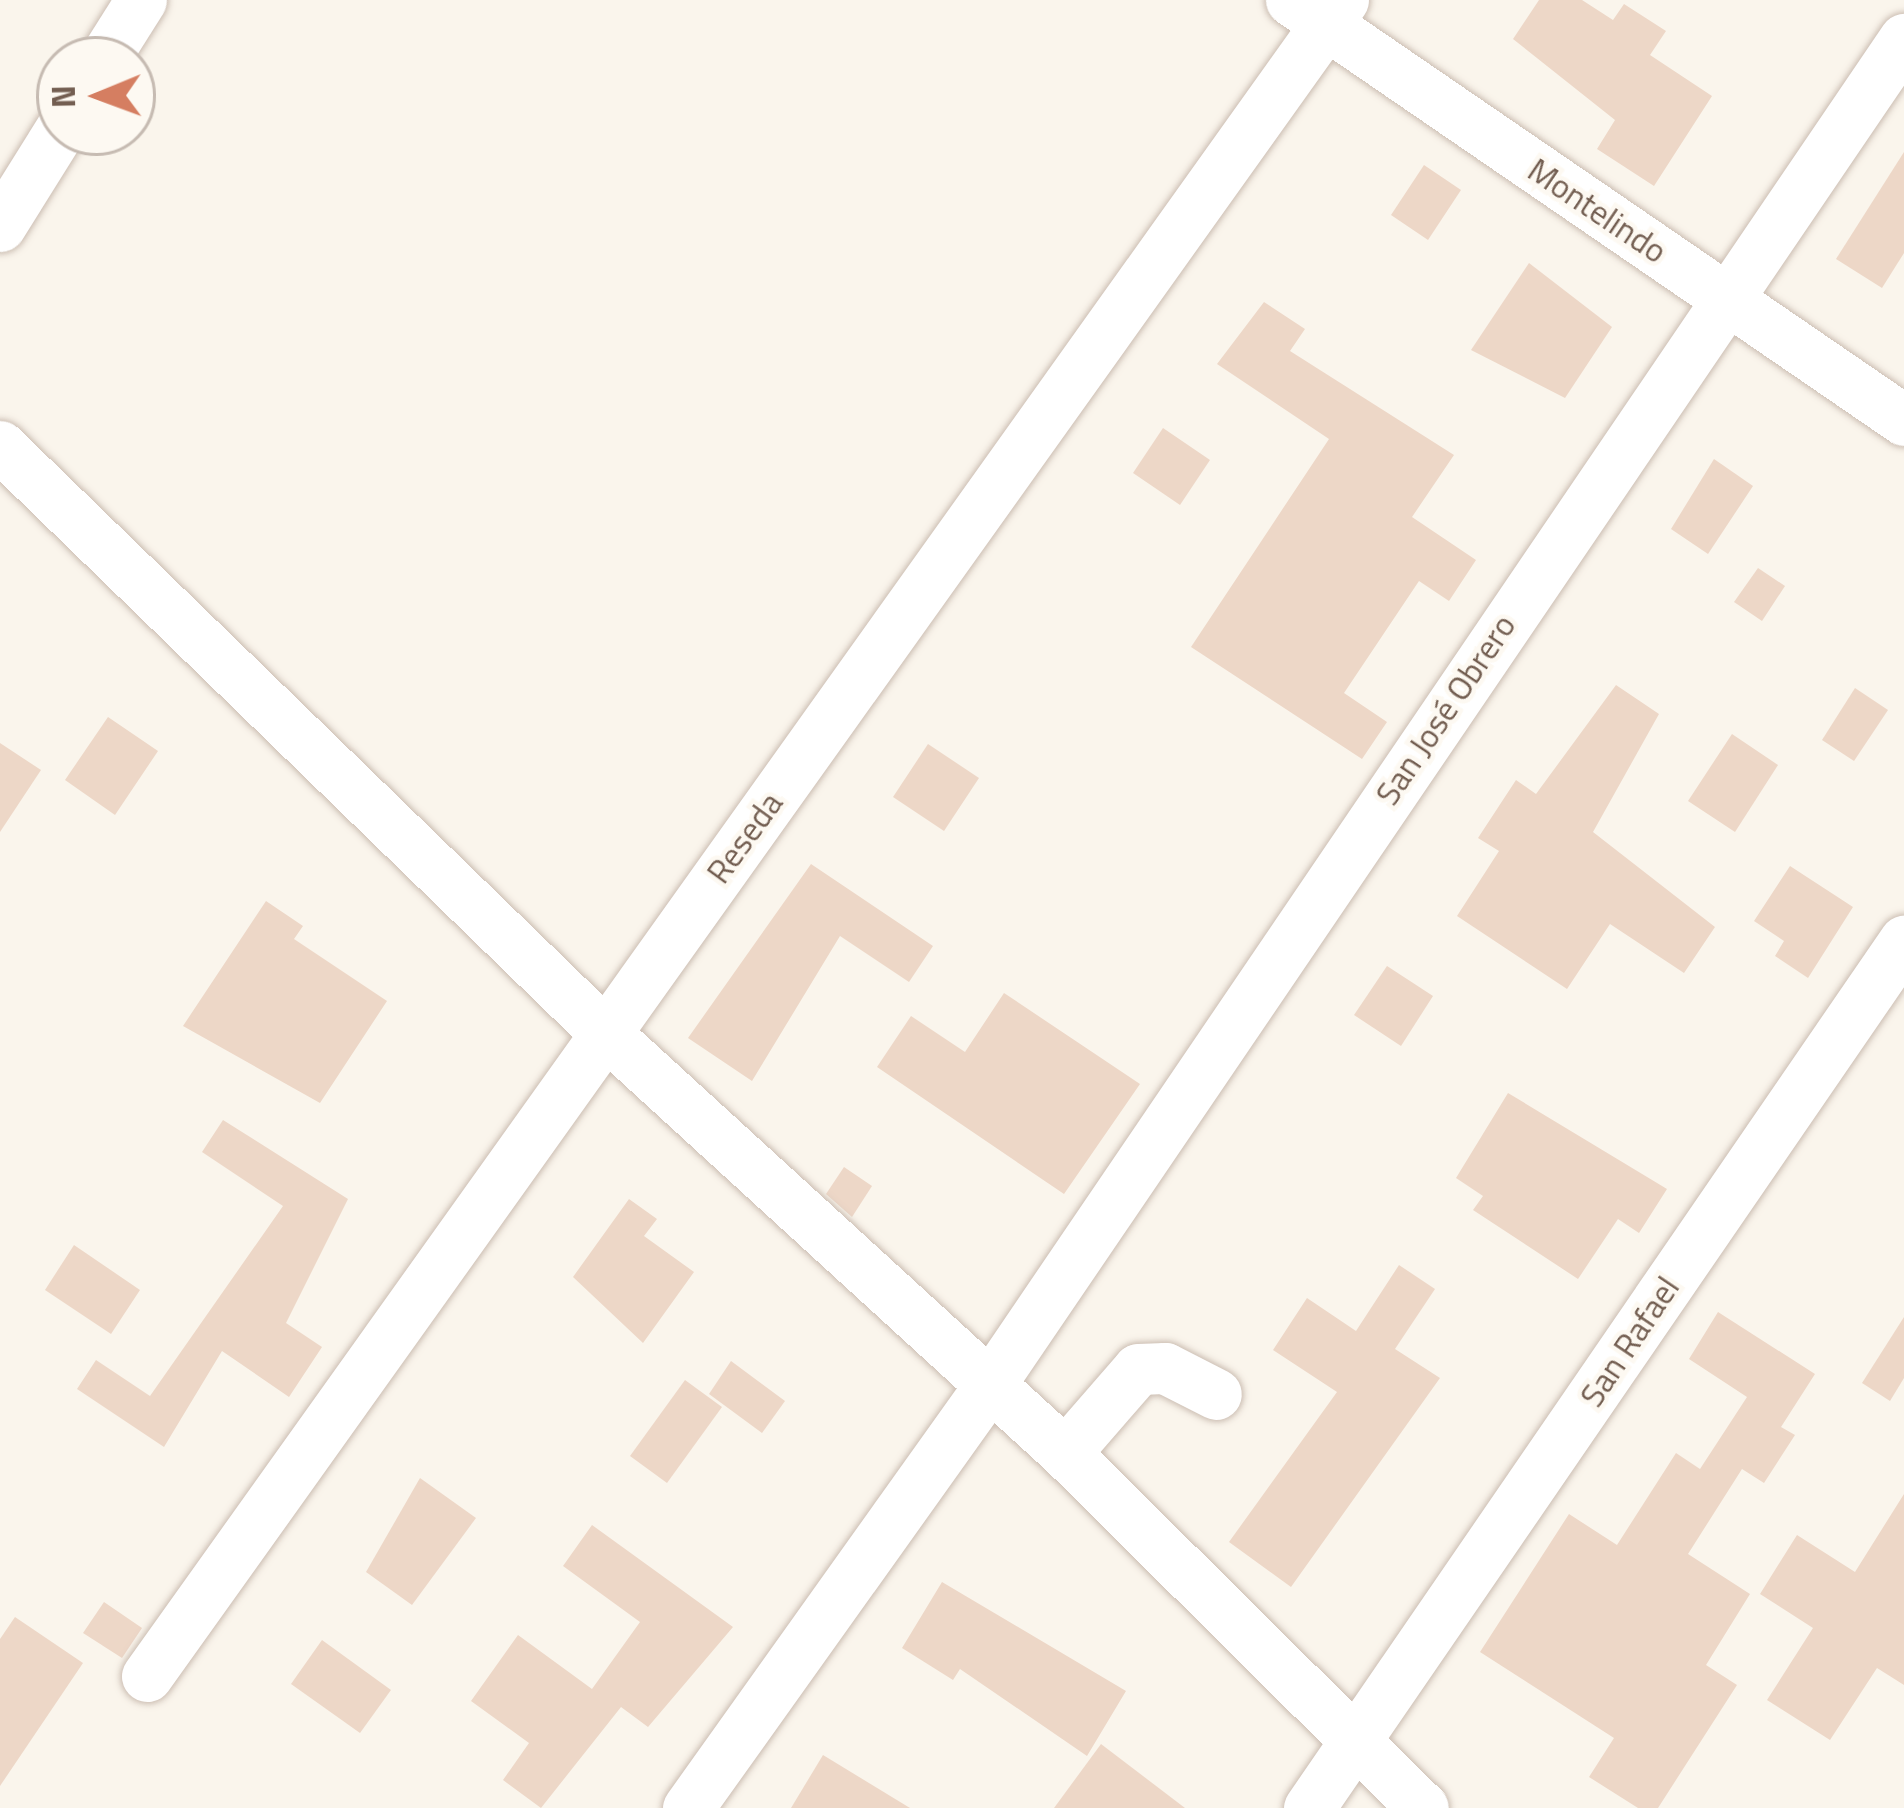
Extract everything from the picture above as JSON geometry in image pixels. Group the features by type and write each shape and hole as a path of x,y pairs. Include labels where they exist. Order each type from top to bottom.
{"street":[{"path":"119,36 141,0"},
{"name":"Montelindo","path":"1320,8 1724,298 1904,420"},
{"name":"Reseda","path":"147,1676 605,1032 1320,8"},
{"name":"San José Obrero","path":"688,1808 991,1383 1904,39"},
{"path":"0,226 44,156"},
{"path":"0,446 605,1032 1065,1453 1423,1808"},
{"name":"San Rafael","path":"1309,1808 1904,941"},
{"path":"1065,1453 1138,1369 1166,1368 1216,1394"}],"building":[{"path":"1539,0 1582,0 1613,20 1624,4 1666,31 1650,55 1712,96 1654,186 1597,149 1615,120 1513,39"},
{"path":"1904,152 1904,253 1882,288 1836,259"},
{"path":"1424,165 1461,190 1428,240 1391,215"},
{"path":"1529,263 1612,327 1565,398 1471,350"},
{"path":"1264,302 1305,329 1290,351 1454,455 1412,517 1476,560 1449,601 1419,581 1344,693 1387,722 1362,759 1191,647 1329,439 1217,364"},
{"path":"1163,428 1210,460 1180,505 1133,473"},
{"path":"1714,459 1753,486 1708,554 1671,529"},
{"path":"1758,568 1785,586 1762,621 1734,602"},
{"path":"1616,685 1659,714 1593,832 1715,927 1684,973 1610,924 1567,989 1457,916 1499,851 1478,838 1516,780 1536,794"},
{"path":"1855,688 1888,710 1854,761 1822,740"},
{"path":"108,717 158,751 115,815 65,780"},
{"path":"1732,734 1778,765 1735,832 1688,801"},
{"path":"0,743 41,770 0,832"},
{"path":"928,744 979,778 944,831 893,797"},
{"path":"811,864 933,946 909,982 840,936 752,1081 688,1038"},
{"path":"1790,866 1853,907 1808,978 1775,956 1784,941 1754,921"},
{"path":"266,901 303,926 294,939 387,1001 320,1103 183,1026"},
{"path":"1387,966 1433,996 1401,1046 1354,1015"},
{"path":"1004,993 1140,1084 1064,1194 877,1067 911,1016 965,1052"},
{"path":"1508,1093 1667,1189 1639,1233 1618,1219 1578,1279 1473,1210 1483,1196 1456,1178"},
{"path":"223,1120 348,1199 286,1323 322,1347 289,1397 222,1351 164,1447 77,1389 96,1360 150,1396 283,1206 202,1152"},
{"path":"844,1167 872,1186 852,1217 826,1194"},
{"path":"629,1199 657,1219 644,1236 694,1272 643,1343 573,1277"},
{"path":"74,1245 140,1290 111,1334 45,1290"},
{"path":"1399,1265 1435,1289 1395,1349 1440,1378 1291,1587 1229,1542 1337,1392 1273,1350 1307,1298 1356,1331"},
{"path":"1718,1312 1815,1374 1781,1427 1795,1435 1764,1483 1742,1469 1688,1554 1750,1594 1706,1665 1737,1685 1658,1808 1638,1808 1589,1777 1614,1738 1480,1652 1569,1514 1617,1545 1676,1453 1700,1469 1747,1397 1689,1359"},
{"path":"1904,1317 1904,1378 1890,1401 1862,1383"},
{"path":"731,1361 785,1401 762,1433 709,1394"},
{"path":"685,1380 722,1407 667,1483 630,1456"},
{"path":"420,1478 476,1518 412,1605 366,1572"},
{"path":"1904,1494 1904,1685 1877,1668 1830,1740 1767,1700 1813,1628 1760,1594 1797,1535 1855,1572"},
{"path":"592,1525 733,1627 648,1727 621,1707 541,1808 503,1780 529,1743 471,1701 518,1635 592,1689 640,1622 563,1566"},
{"path":"942,1582 1126,1691 1087,1756 960,1669 953,1680 902,1648"},
{"path":"104,1602 142,1628 122,1658 83,1633"},
{"path":"15,1617 83,1663 0,1786 0,1639"},
{"path":"322,1640 391,1690 360,1733 291,1684"},
{"path":"1101,1744 1185,1808 1054,1808"},
{"path":"823,1755 910,1808 791,1808"}]}
